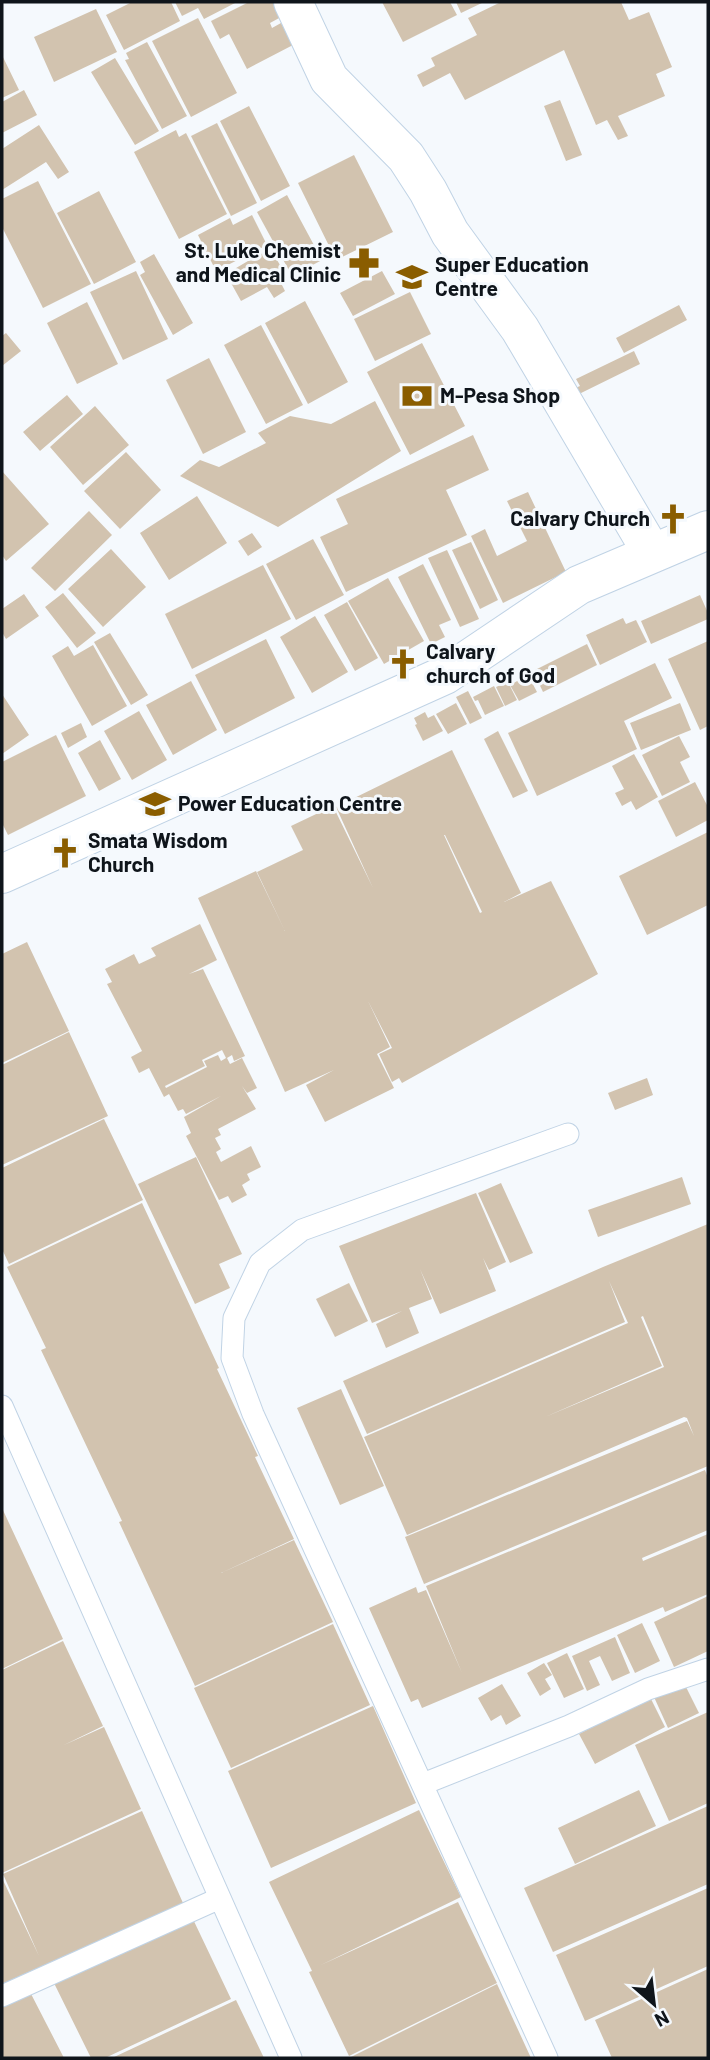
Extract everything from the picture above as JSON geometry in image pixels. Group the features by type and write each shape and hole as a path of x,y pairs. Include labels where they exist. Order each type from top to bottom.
{"street":[{"path":"293,2 329,79 406,157 450,233 520,329 652,553"},
{"path":"2,874 444,675 579,585 708,530"}],"lane":[{"path":"547,2058 253,1414 232,1358 234,1318 260,1263 302,1230 568,1134"},
{"path":"2,1406 291,2058"},
{"path":"423,1784 569,1726 648,1689 708,1669"},
{"path":"2,1996 219,1898"}],"building":[{"path":"132,2 171,2 180,21 124,50 106,15"},
{"path":"175,2 237,2 204,19 198,8 182,16"},
{"path":"249,2 274,2 281,17 270,23 272,28 281,23 293,45 247,69 229,34 220,39 211,21"},
{"path":"382,2 450,2 457,15 403,42"},
{"path":"456,2 484,2 461,13"},
{"path":"501,2 621,2 629,20 649,12 672,67 656,74 665,96 618,116 628,136 618,140 607,120 596,125 564,50 465,100 450,73 423,87 417,75 435,66 431,58 477,35 468,18"},
{"path":"96,9 117,52 54,82 34,37"},
{"path":"198,18 237,93 191,117 152,41"},
{"path":"147,42 187,116 162,129 125,60 129,59 126,53"},
{"path":"2,55 19,90 2,98"},
{"path":"115,58 159,131 135,145 91,72"},
{"path":"24,90 37,115 2,133 2,102"},
{"path":"560,100 582,155 566,161 544,106"},
{"path":"249,106 290,186 261,201 220,121"},
{"path":"217,123 257,203 231,216 191,136"},
{"path":"39,125 69,172 58,179 46,162 2,190 2,149"},
{"path":"176,130 179,137 186,133 227,214 179,239 134,152"},
{"path":"354,155 393,232 336,260 298,183"},
{"path":"38,181 91,284 43,308 2,227 2,199"},
{"path":"99,191 136,262 94,284 57,213"},
{"path":"287,195 322,260 292,276 257,212"},
{"path":"252,215 267,245 216,271 198,235 230,218 233,225"},
{"path":"270,248 287,277 280,281 285,291 274,298 267,287 241,301 226,274"},
{"path":"154,254 193,323 173,335 140,275 145,272 140,262"},
{"path":"136,271 168,339 123,360 90,292"},
{"path":"382,271 395,294 353,316 340,293"},
{"path":"410,292 431,334 375,361 354,319"},
{"path":"305,301 348,382 308,404 265,323"},
{"path":"87,302 118,364 77,384 47,323"},
{"path":"679,305 687,320 624,353 616,338"},
{"path":"261,325 303,405 266,424 224,345"},
{"path":"6,333 21,351 2,366 2,336"},
{"path":"422,343 465,426 410,455 367,372"},
{"path":"634,351 640,364 575,396 571,390 580,386 576,379"},
{"path":"209,358 246,432 203,454 166,380"},
{"path":"67,395 83,414 40,451 23,432"},
{"path":"375,401 401,451 278,527 180,476 200,460 219,467 266,443 258,433 290,416 331,424"},
{"path":"95,406 129,445 83,485 50,447"},
{"path":"473,435 489,470 446,490 467,535 346,592 320,537 348,524 336,499"},
{"path":"126,452 161,490 120,529 84,491"},
{"path":"2,471 49,524 6,561 2,555"},
{"path":"528,492 566,572 503,603 471,536 485,529 497,556 527,541 507,501"},
{"path":"197,496 227,543 169,580 140,533"},
{"path":"89,511 112,535 55,591 31,568"},
{"path":"252,533 262,547 248,556 238,541"},
{"path":"313,539 344,595 296,620 266,564"},
{"path":"471,542 498,600 480,609 452,550"},
{"path":"111,549 146,587 103,627 68,589"},
{"path":"447,550 479,619 460,627 428,558"},
{"path":"423,564 451,620 439,625 445,637 431,644 398,577"},
{"path":"263,565 291,619 192,669 165,614"},
{"path":"388,578 424,641 384,664 348,601"},
{"path":"63,593 96,633 77,648 45,607"},
{"path":"24,594 39,616 6,639 2,632 2,609"},
{"path":"700,595 708,619 651,644 641,621"},
{"path":"347,602 378,658 355,671 324,615"},
{"path":"315,616 348,672 312,693 280,637"},
{"path":"623,618 626,624 636,620 647,642 600,665 586,635"},
{"path":"110,633 148,695 131,705 94,642"},
{"path":"266,639 295,698 225,734 195,675"},
{"path":"708,641 708,726 700,730 668,659"},
{"path":"587,644 597,665 543,692 533,671"},
{"path":"93,645 127,706 92,726 52,656 68,646 74,656"},
{"path":"655,663 672,698 624,721 637,749 537,796 508,733"},
{"path":"528,675 537,692 519,701 510,685"},
{"path":"191,681 217,730 173,755 146,705"},
{"path":"508,682 517,700 505,706 496,687"},
{"path":"494,686 504,706 485,715 478,700 475,701 473,697"},
{"path":"468,691 482,718 470,724 456,697"},
{"path":"2,694 29,735 2,754"},
{"path":"456,703 467,724 448,734 436,714"},
{"path":"680,703 691,730 641,750 630,723"},
{"path":"139,711 167,760 132,780 104,731"},
{"path":"425,712 428,718 434,715 443,731 423,741 414,718"},
{"path":"81,723 87,737 68,748 61,733"},
{"path":"498,731 528,791 513,798 484,739"},
{"path":"56,735 86,796 8,835 2,823 2,762"},
{"path":"679,736 690,757 680,762 690,782 662,796 642,755"},
{"path":"100,740 121,779 99,791 78,753"},
{"path":"452,750 521,893 504,902 551,881 598,974 402,1083 399,1078 392,1082 379,1054 392,1048 368,1001 390,1047 377,1054 394,1088 325,1122 306,1085 334,1070 285,1092 198,898 256,871 285,931 257,872 303,850 291,826 333,806 373,888 336,807","holes":["444,835 482,912 480,913"]},
{"path":"634,754 658,797 636,810 631,801 622,806 615,793 624,789 612,766"},
{"path":"695,782 708,807 708,820 676,837 658,801"},
{"path":"708,832 708,905 647,935 619,876"},
{"path":"200,924 217,960 189,974 203,969 245,1056 234,1061 232,1055 227,1058 230,1064 242,1058 257,1088 247,1093 242,1086 256,1109 218,1129 221,1135 215,1138 221,1149 216,1152 221,1162 251,1146 261,1167 247,1174 250,1180 242,1185 247,1195 232,1203 228,1196 219,1200 186,1136 191,1133 184,1117 221,1096 186,1114 183,1109 178,1111 169,1094 164,1097 149,1068 139,1073 131,1057 142,1051 107,984 112,982 105,969 134,954 139,964 156,956 151,948","holes":["222,1050 226,1058 221,1061 218,1055 204,1061 207,1067 166,1088 165,1086 205,1066 202,1060"]},
{"path":"27,942 69,1031 2,1063 2,954"},
{"path":"69,1032 108,1116 2,1165 2,1065"},
{"path":"647,1078 653,1095 615,1110 608,1093"},
{"path":"104,1119 143,1200 9,1264 2,1249 2,1168"},
{"path":"196,1157 242,1254 219,1264 230,1288 195,1304 138,1184"},
{"path":"682,1177 691,1204 598,1237 588,1210"},
{"path":"501,1183 533,1253 510,1263 478,1193"},
{"path":"476,1193 506,1262 489,1270 483,1258 496,1291 440,1314 420,1269 432,1299 409,1308 419,1333 386,1348 376,1324 402,1311 372,1323 339,1246"},
{"path":"142,1203 219,1368 217,1369 258,1456 255,1457 294,1539 221,1573 294,1540 333,1622 195,1686 119,1522 122,1521 41,1350 46,1348 7,1267"},
{"path":"708,1224 708,1466 424,1584 405,1537 687,1421 694,1436 687,1418 407,1535 364,1437 628,1323 609,1281 625,1322 367,1434 343,1381","holes":["643,1316 664,1367 545,1417 662,1366 641,1317"]},
{"path":"349,1283 368,1321 335,1337 316,1299"},
{"path":"341,1389 384,1486 340,1505 297,1408"},
{"path":"705,1470 708,1478 708,1530 642,1558 643,1561 708,1534 708,1594 665,1612 663,1607 422,1708 418,1699 411,1702 369,1608 416,1587 418,1593 426,1590 462,1673 426,1586"},
{"path":"2,1508 63,1639 2,1669"},
{"path":"708,1596 708,1651 674,1667 654,1622"},
{"path":"642,1623 660,1661 635,1673 617,1635"},
{"path":"333,1624 370,1705 231,1768 194,1688"},
{"path":"615,1637 630,1673 612,1681 600,1656 589,1661 600,1685 587,1691 572,1656"},
{"path":"63,1641 103,1726 64,1745 104,1727 141,1809 2,1873 2,1670"},
{"path":"567,1653 584,1689 564,1698 547,1663"},
{"path":"544,1663 552,1675 545,1679 551,1689 540,1696 527,1673"},
{"path":"684,1683 699,1713 668,1728 654,1697"},
{"path":"502,1684 521,1716 506,1725 501,1715 491,1721 478,1698"},
{"path":"650,1697 665,1727 595,1764 579,1734"},
{"path":"373,1706 416,1803 271,1868 228,1771"},
{"path":"708,1712 708,1803 669,1821 635,1745"},
{"path":"639,1790 656,1826 575,1864 558,1828"},
{"path":"708,1806 708,1884 553,1952 524,1888"},
{"path":"419,1810 461,1897 321,1965 458,1902 497,1983 349,2056 269,1882"},
{"path":"142,1811 183,1903 2,1984 2,1878 39,1956 3,1874"},
{"path":"708,1888 708,1966 585,2021 556,1955"},
{"path":"191,1915 231,1999 105,2058 91,2058 51,1977"},
{"path":"708,1969 708,2058 612,2058 595,2020"},
{"path":"497,1984 531,2058 349,2058"},
{"path":"29,1990 64,2058 2,2058 2,2004"},
{"path":"236,2000 264,2058 112,2058"}],"place":[{"name":"St. Luke Chemist and Medical Clinic","path":"364,263"},
{"name":"Super Education Centre","path":"412,277"},
{"name":"M-Pesa Shop","path":"417,396"},
{"name":"Calvary Church","path":"673,519"},
{"name":"Calvary church of God","path":"403,664"},
{"name":"Power Education Centre","path":"155,804"},
{"name":"Smata Wisdom Church","path":"65,853"}]}
